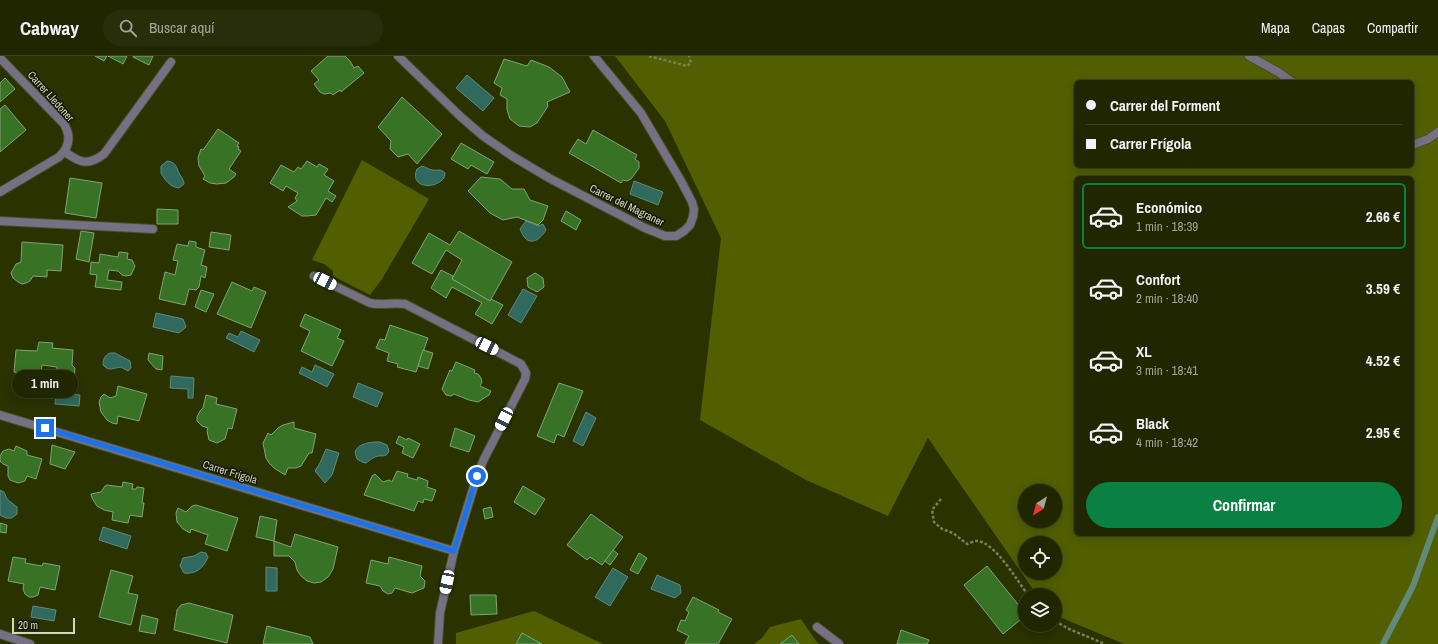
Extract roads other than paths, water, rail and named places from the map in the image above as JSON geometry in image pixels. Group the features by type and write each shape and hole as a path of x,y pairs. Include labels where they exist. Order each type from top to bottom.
{"street":[{"name":"Carrer del Magraner","path":"398,56 461,117 483,136 512,156 549,178 644,228 665,236 676,236 690,225 694,209 692,202 682,181 641,113 594,56"},
{"path":"1249,56 1265,64 1289,80"},
{"name":"Carrer Lledoner","path":"0,58 64,124 68,131 69,143 65,152"},
{"path":"0,192 65,152 75,160 83,162 95,161 104,154 171,62"},
{"path":"1414,144 1428,139 1438,132"},
{"path":"0,221 153,229"},
{"path":"314,276 370,303 378,305 397,303 405,304 521,364 526,373 525,379 484,459 477,476 454,551 440,613 438,644"},
{"name":"Carrer Frígola","path":"0,415 454,551"},
{"path":"817,627 839,644"},
{"path":"0,634 30,644"}],"water":[{"path":"467,75 494,98 483,111 456,88"},
{"path":"167,161 174,164 183,180 184,184 179,188 170,185 161,173 161,166"},
{"path":"422,166 432,170 442,171 445,173 444,178 435,184 424,185 420,183 415,175 417,169"},
{"path":"634,181 663,192 658,205 630,194"},
{"path":"526,221 538,226 543,224 546,230 537,240 531,241 524,237 520,229"},
{"path":"523,289 537,296 521,323 508,315"},
{"path":"156,313 183,319 186,327 179,333 153,327"},
{"path":"241,331 260,340 254,352 226,338 229,333 238,337"},
{"path":"110,353 115,353 130,361 131,368 128,371 121,367 111,369 105,367 103,365 104,359"},
{"path":"315,365 334,374 327,387 299,373 302,367 312,372"},
{"path":"171,376 194,378 193,398 188,398 188,389 170,388"},
{"path":"358,383 383,393 377,407 353,397"},
{"path":"56,393 80,395 79,406 55,404"},
{"path":"586,412 596,418 583,446 573,441"},
{"path":"380,442 387,445 389,451 388,453 385,456 374,457 366,463 357,459 355,452 358,447 363,444"},
{"path":"326,449 339,453 332,475 325,483 315,471"},
{"path":"0,490 4,492 7,499 17,507 17,514 12,518 6,518 0,515"},
{"path":"103,527 131,536 127,549 99,540"},
{"path":"201,552 206,553 208,557 204,564 199,570 192,573 184,573 180,566 183,558 194,556"},
{"path":"266,567 277,568 277,591 266,591"},
{"path":"613,568 628,577 610,606 595,597"},
{"path":"657,575 680,585 681,593 675,598 651,589"},
{"path":"33,606 56,610 54,621 31,617"}],"waterway":[{"path":"1383,644 1413,586 1438,517"}]}
